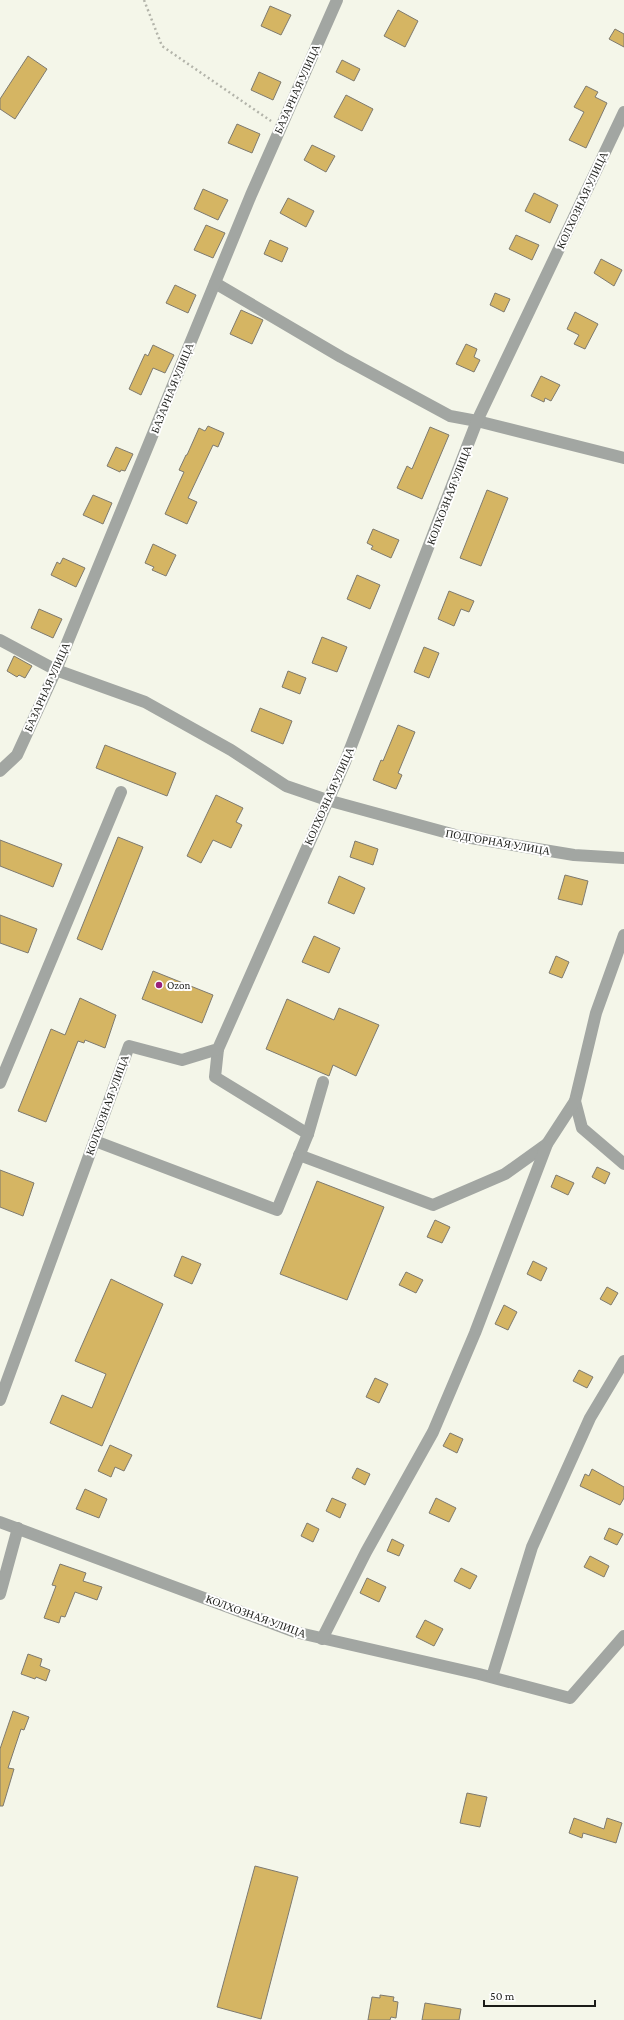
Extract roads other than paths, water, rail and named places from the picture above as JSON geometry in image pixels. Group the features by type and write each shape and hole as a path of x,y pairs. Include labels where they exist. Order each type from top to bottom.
{"street":[{"name":"БАЗАРНАЯ УЛИЦА","path":"0,771 17,754 56,670 215,283 337,0"},
{"name":"КОЛХОЗНАЯ УЛИЦА","path":"0,1400 129,1046 182,1060 218,1049 345,762 477,421 624,112"},
{"path":"215,283 341,357 450,416 477,421 624,458"},
{"name":"ПОДГОРНАЯ УЛИЦА","path":"0,640 56,670 146,702 231,750 286,786 327,800 459,836 574,855 624,858"},
{"path":"0,1083 121,792"},
{"path":"322,1639 366,1552 433,1432 475,1333 547,1144 575,1101 596,1013 624,935"},
{"path":"218,1049 215,1077 308,1134"},
{"path":"95,1141 277,1210 308,1134 323,1082"},
{"path":"575,1101 582,1128 624,1164"},
{"path":"299,1155 433,1205 505,1174 547,1144"},
{"path":"492,1677 532,1547 590,1418 624,1361"},
{"name":"КОЛХОЗНАЯ УЛИЦА","path":"0,1522 295,1632 492,1677 570,1698 624,1636"},
{"path":"0,1594 18,1528"}],"place":[{"name":"Ozon","path":"159,985"}]}
